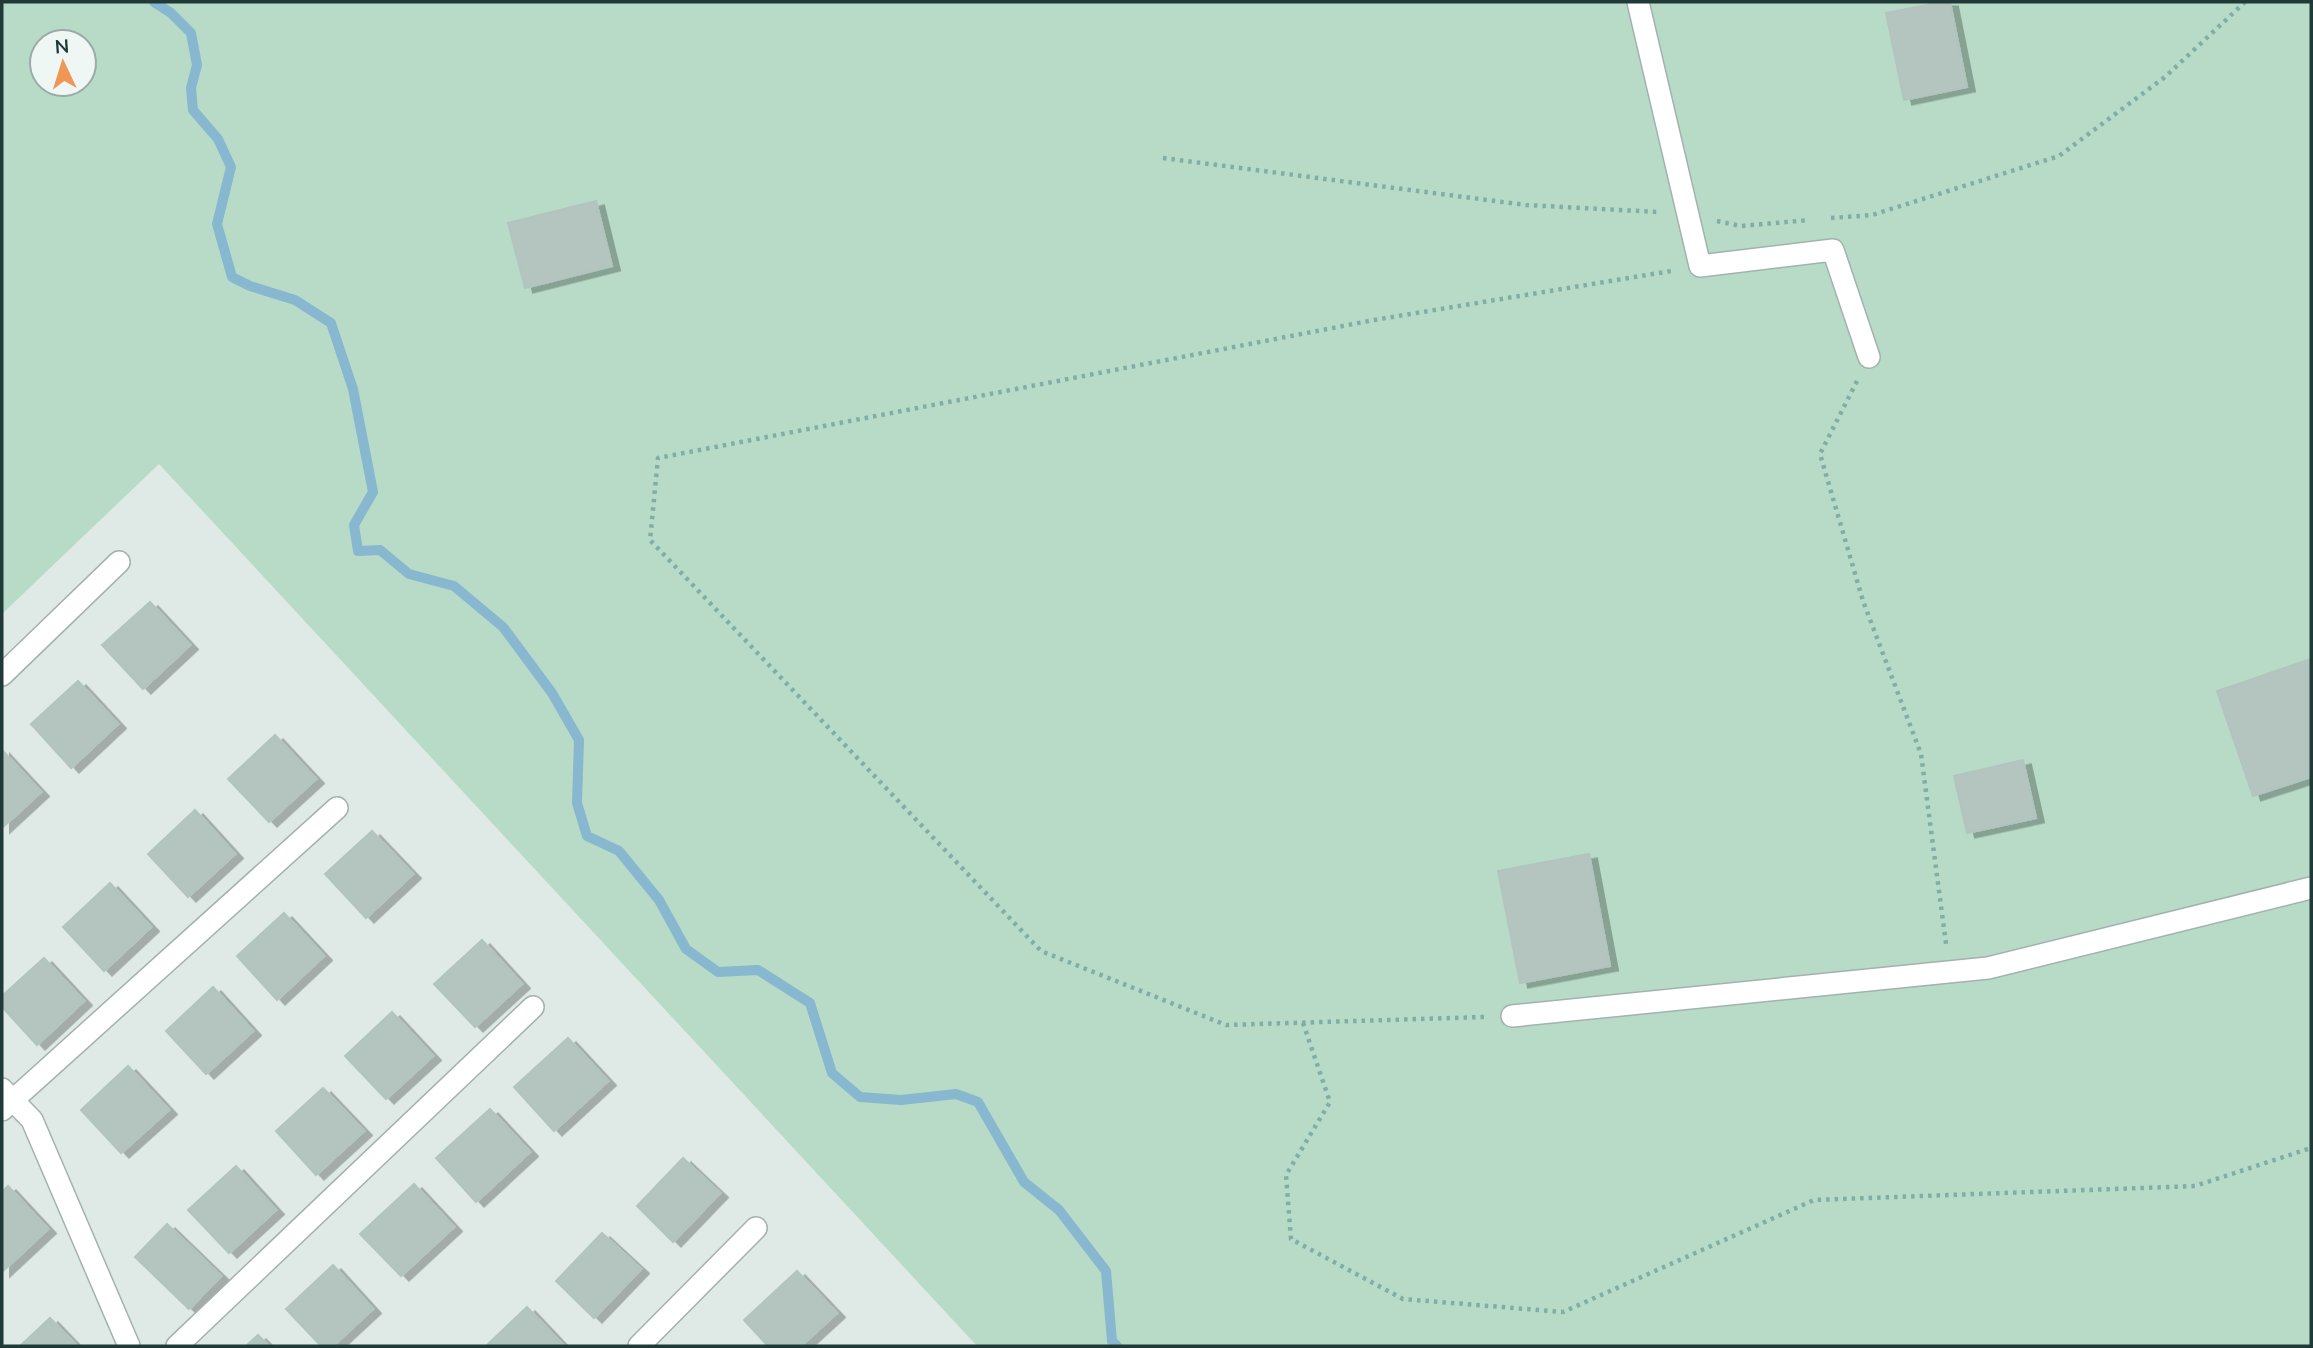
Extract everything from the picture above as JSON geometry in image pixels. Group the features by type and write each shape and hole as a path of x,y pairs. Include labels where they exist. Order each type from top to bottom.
{"street":[{"path":"1638,2 1700,266 1833,250 1869,357"},
{"path":"2,675 119,562"},
{"path":"129,1346 32,1120 5,1100 337,808"},
{"path":"1512,1016 1988,968 2311,888"},
{"path":"177,1346 533,1007"},
{"path":"639,1346 756,1228"}],"path":[{"path":"1163,158 1526,205 1687,213 1741,226 1872,215 2059,156 2165,77 2245,2"},
{"path":"1512,1016 1226,1025 1041,951 650,540 658,458 1374,320 1700,266"},
{"path":"1869,357 1821,454 1863,601 1921,754 1950,972"},
{"path":"1303,1023 1330,1102 1286,1175 1291,1239 1403,1299 1563,1312 1814,1200 2194,1186 2311,1148"}],"green space":[{"path":"2,2 2311,2 2311,1346 977,1346 159,464 2,614"}],"building":[{"path":"1950,2 1967,87 1904,100 1886,13"},
{"path":"596,201 612,266 525,288 508,223"},
{"path":"150,602 190,645 143,689 102,645"},
{"path":"2311,659 2311,777 2253,796 2217,691"},
{"path":"78,681 118,724 71,768 31,724"},
{"path":"275,735 316,779 269,822 228,779"},
{"path":"2,750 41,792 2,828"},
{"path":"2023,760 2036,818 1967,833 1954,776"},
{"path":"195,810 235,854 188,897 148,854"},
{"path":"372,831 413,874 366,918 325,874"},
{"path":"1589,854 1610,966 1520,983 1498,871"},
{"path":"110,883 151,927 104,971 63,927"},
{"path":"284,913 324,956 277,1000 237,956"},
{"path":"482,940 522,984 475,1027 434,984"},
{"path":"44,958 84,1001 37,1045 2,1007 2,996"},
{"path":"213,987 253,1031 206,1074 166,1031"},
{"path":"392,1012 433,1056 386,1099 345,1056"},
{"path":"568,1038 608,1081 554,1131 514,1087"},
{"path":"128,1066 169,1110 121,1153 81,1110"},
{"path":"323,1088 364,1131 316,1175 276,1131"},
{"path":"490,1109 530,1152 476,1202 436,1158"},
{"path":"683,1158 720,1193 673,1242 637,1206"},
{"path":"236,1166 276,1210 229,1253 188,1210"},
{"path":"414,1184 454,1227 401,1276 360,1234"},
{"path":"8,1186 48,1229 2,1272 2,1192"},
{"path":"167,1224 221,1276 189,1309 135,1257"},
{"path":"602,1233 641,1269 594,1318 556,1281"},
{"path":"333,1265 373,1309 333,1346 321,1346 286,1309"},
{"path":"797,1271 837,1313 801,1346 768,1346 744,1320"},
{"path":"527,1307 564,1346 486,1346"},
{"path":"50,1318 77,1346 20,1346"},
{"path":"258,1335 269,1346 246,1346"}],"waterway":[{"path":"154,2 171,13 191,33 197,65 191,88 193,110 218,139 231,167 217,224 232,277 250,286 295,300 331,323 353,389 373,492 354,525 358,551 380,550 409,574 454,586 503,627 552,693 579,740 577,803 587,836 619,851 659,900 686,949 718,972 758,970 810,1003 832,1073 860,1097 901,1100 956,1094 978,1102 1024,1182 1059,1210 1106,1271 1112,1341 1117,1346"}]}
